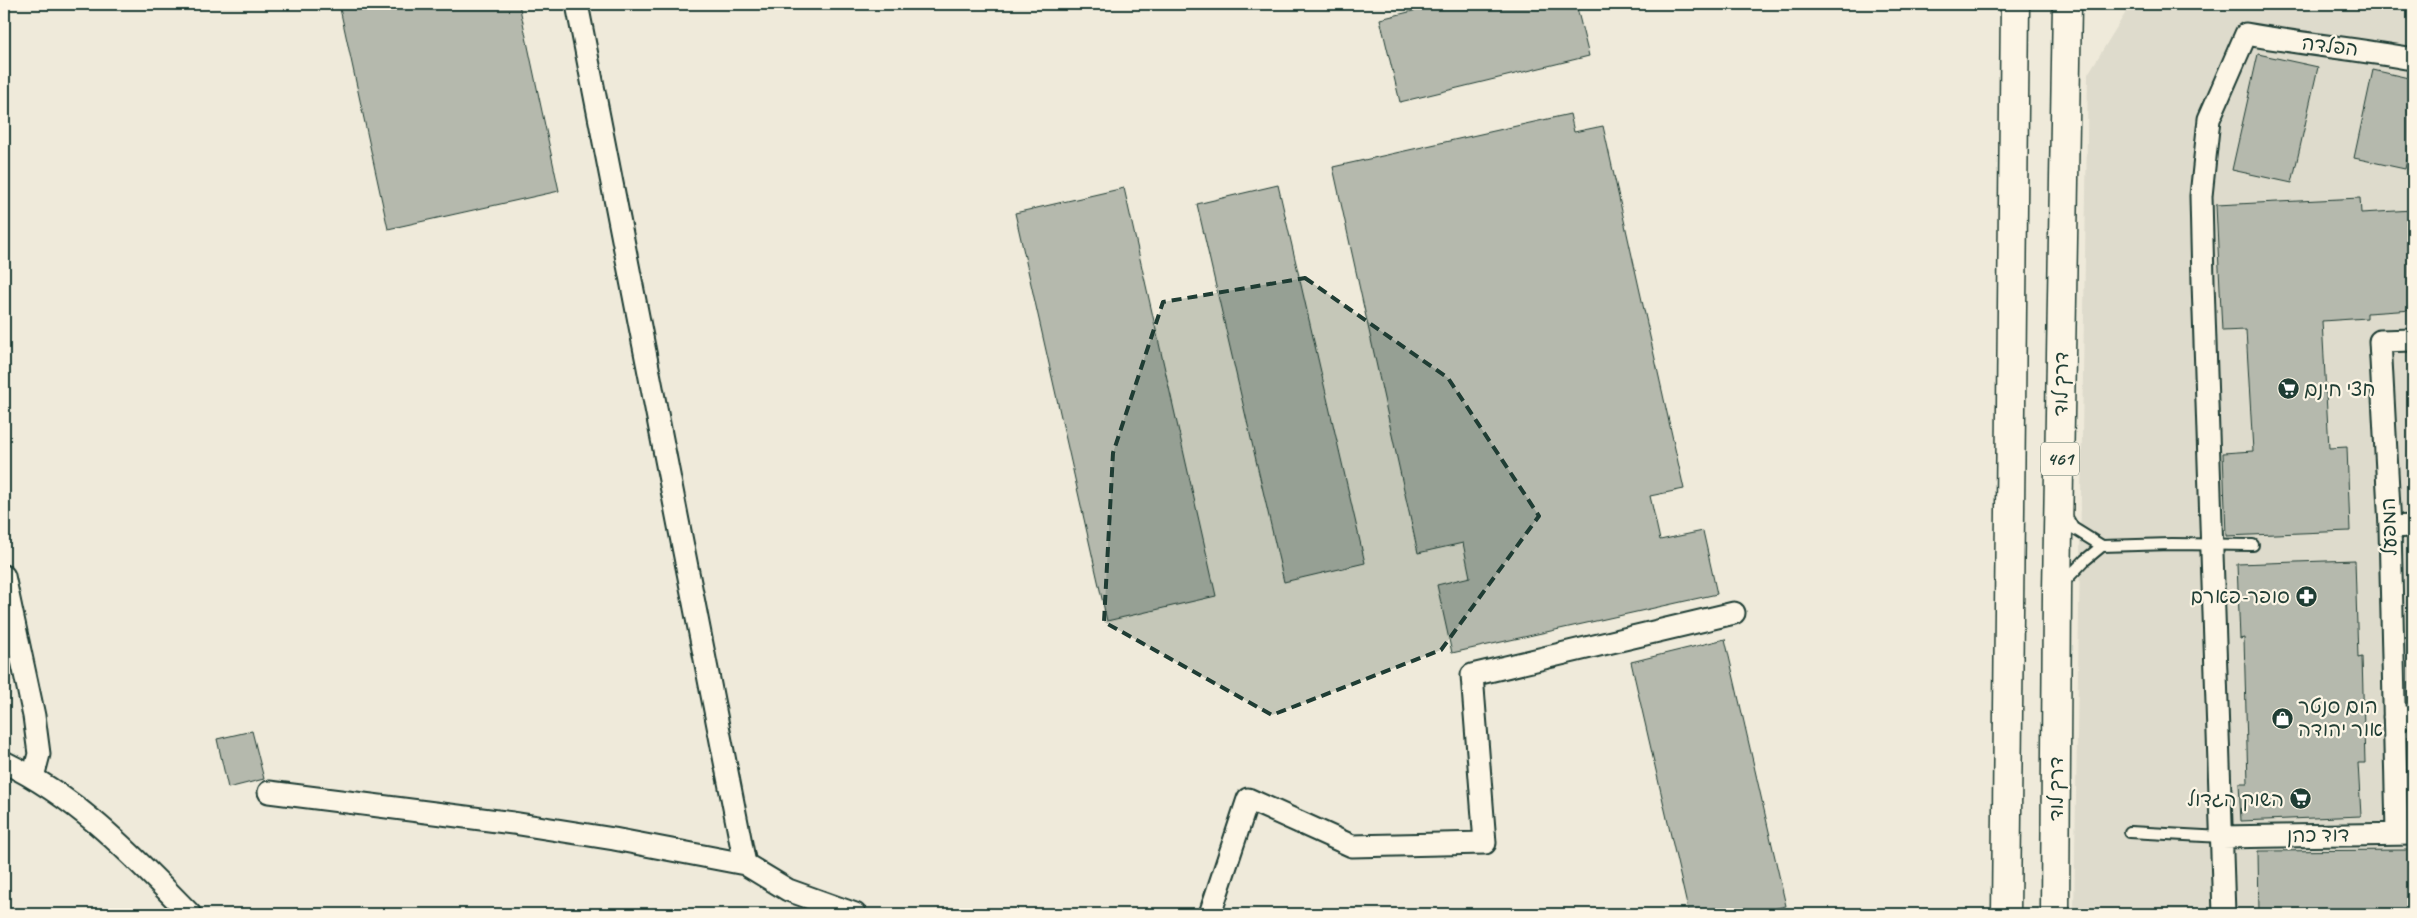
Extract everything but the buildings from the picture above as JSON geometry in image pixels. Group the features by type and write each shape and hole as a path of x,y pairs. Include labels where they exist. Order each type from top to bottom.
{"main road":[{"path":"2006,914 2015,4"},
{"name":"דרך לוד","path":"2055,914 2057,591 2067,4"}],"street":[{"path":"577,4 745,864"},
{"name":"הפלדה","path":"2212,545 2201,196 2209,118 2246,34 2324,47 2352,48 2413,59"},
{"name":"המפעל","path":"2405,834 2404,717 2390,527 2380,341 2413,340"},
{"path":"2390,527 2413,526"},
{"path":"2212,545 2224,914"},
{"path":"4,576 34,716 39,754 33,777"},
{"path":"1210,914 1248,799 1352,846 1485,843 1472,675 1734,613"},
{"path":"4,762 63,796 97,823 131,853 190,914"},
{"path":"270,792 522,824 745,864 788,890 855,914"},
{"name":"דוד כהן","path":"2222,837 2405,834"}],"lane":[{"path":"2059,499 2074,528 2102,546 2172,544 2253,546"},
{"path":"2057,591 2071,574 2102,546"},
{"path":"2130,832 2222,837"}],"highlighted area":[{"path":"1305,278 1448,378 1539,516 1441,650 1272,715 1104,622 1113,453 1163,302"}],"shaded area":[{"path":"2131,4 2413,4 2413,914 2074,914 2088,74"}],"place":[{"name":"חצי חינם","path":"2288,389"},
{"name":"סופר-פארם","path":"2306,596"},
{"name":"הום סנטר אור יהודה","path":"2282,718"},
{"name":"השוק הגדול","path":"2300,799"}]}
